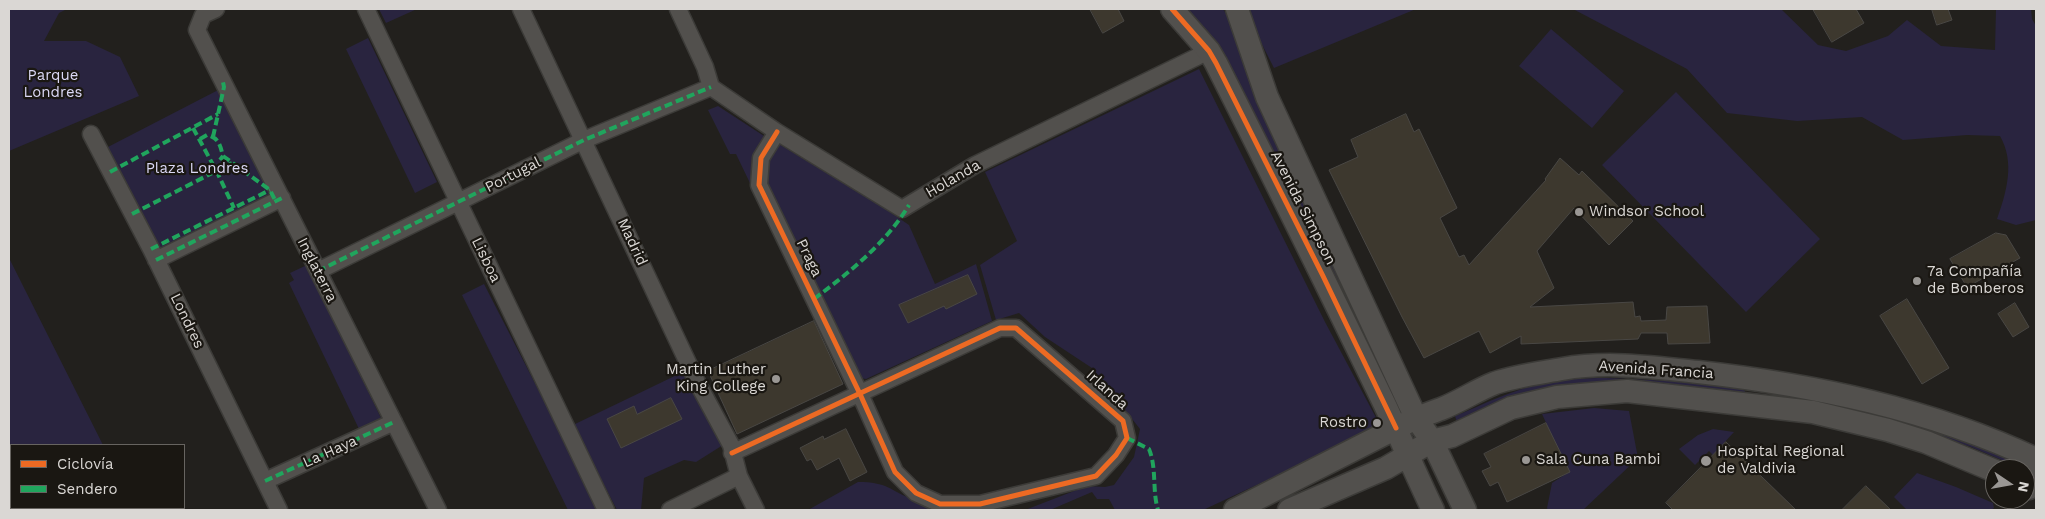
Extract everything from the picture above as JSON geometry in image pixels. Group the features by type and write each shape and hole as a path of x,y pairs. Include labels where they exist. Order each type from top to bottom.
{"main road":[{"name":"Avenida Simpson","path":"1172,9 1209,51 1323,276 1433,510"},
{"name":"Avenida Simpson","path":"1237,9 1267,97 1416,418 1432,441 1465,510"},
{"name":"Avenida Francia","path":"1235,510 1416,418 1441,409 1495,383 1563,369 1588,366 1637,366 1718,374 1817,389 1934,418 1999,442 2036,460"},
{"path":"1812,412 1817,389"},
{"name":"Avenida Francia","path":"1289,510 1386,468 1432,441 1452,436 1511,408 1537,400 1627,391 1812,412 1898,433 1985,467"}],"street":[{"name":"Inglaterra","path":"216,9 203,15 197,30 438,510"},
{"name":"Lisboa","path":"366,9 606,510"},
{"name":"Madrid","path":"521,9 697,382 731,446 739,476 756,510"},
{"path":"678,9 705,67 711,87"},
{"name":"Holanda","path":"711,87 777,132 902,209 975,165 1209,51"},
{"name":"Portugal","path":"318,271 584,140 711,87"},
{"name":"Praga","path":"777,132 761,158 759,185 860,394"},
{"name":"Londres","path":"91,134 156,260 279,510"},
{"path":"156,260 282,198"},
{"name":"Irlanda","path":"732,453 1000,328 1016,328 1123,421 1127,438 1116,455 1096,476 980,504 940,504 916,493 895,472 860,394"},
{"name":"La Haya","path":"265,481 394,422"},
{"path":"670,510 739,476"}],"green space":[{"name":"Parque Londres","path":"9,9 67,9 59,13 44,41 86,41 120,57 139,96 9,151"},
{"path":"379,9 417,9 386,23"},
{"path":"1185,9 1223,9 1236,30 1401,404 1396,406"},
{"path":"1244,9 1416,9 1274,68"},
{"path":"1573,9 1781,9 1818,45 1846,51 1888,36 1907,20 1941,46 1995,50 1996,9 2031,9 2032,19 2036,26 2036,220 2016,225 1997,219 2008,177 2007,156 2000,136 1967,135 1903,140 1862,117 1797,121 1727,113 1687,69"},
{"path":"1551,29 1624,91 1592,128 1519,66"},
{"path":"368,38 437,182 415,193 346,49"},
{"path":"1199,69 1325,322 1381,427 1203,510 1115,510 1109,499 1097,499 1092,492 1050,510 1025,510 1087,486 1105,487 1114,485 1134,457 1140,429 1092,368 1045,337 1019,313 996,320 980,265 1017,241 985,172"},
{"name":"Plaza Londres","path":"224,87 281,195 162,253 106,148"},
{"path":"1676,92 1820,239 1746,312 1602,165"},
{"path":"718,106 764,136 763,146 757,156 810,308 736,154 730,154 708,110"},
{"path":"779,144 909,225 935,284 976,264 992,321 866,379 860,378 764,181 763,168"},
{"path":"9,258 102,444 10,444 10,509 134,510 9,510"},
{"path":"307,265 381,418 359,429 289,283 294,280 290,273"},
{"path":"484,284 600,510 568,510 462,295"},
{"path":"683,372 723,445 696,462 684,460 644,478 641,510 617,510 573,425"},
{"path":"1606,378 1672,381 1742,389 1745,391 1744,394 1687,390 1457,422 1455,416 1499,397 1533,386 1568,380"},
{"path":"1594,408 1629,411 1638,458 1583,510 1548,510 1552,483 1569,472 1542,414"},
{"path":"1876,408 2017,459 1999,459 1971,447 1875,416"},
{"path":"1713,429 1734,432 1713,455 1709,451 1695,465 1679,449 1698,435"},
{"path":"1917,473 1985,500 1985,509 1992,509 1907,510 1894,497"},
{"path":"858,482 876,483 926,505 948,510 808,510"}],"building":[{"path":"1090,9 1118,9 1124,21 1103,33"},
{"path":"1813,9 1856,9 1864,23 1832,42"},
{"path":"1932,9 1948,9 1952,20 1937,25"},
{"path":"1406,114 1414,132 1419,129 1457,208 1440,218 1459,257 1464,255 1469,265 1546,180 1560,158 1579,175 1582,171 1633,221 1609,245 1574,208 1537,251 1554,288 1530,307 1633,302 1635,317 1640,316 1641,321 1666,320 1667,307 1707,306 1710,343 1668,344 1667,333 1641,333 1638,339 1521,344 1521,336 1490,353 1479,331 1424,358 1329,170 1358,157 1351,140"},
{"path":"1996,233 2006,235 2020,258 1967,287 1950,259"},
{"path":"968,275 977,294 946,309 944,306 908,323 899,305"},
{"path":"1907,299 1949,368 1922,384 1880,316"},
{"path":"2015,303 2029,327 2013,337 1998,314"},
{"name":"Martin Luther King College","path":"814,321 843,384 737,434 708,371"},
{"path":"671,398 682,419 621,448 607,419 634,406 637,414"},
{"name":"Sala Cuna Bambi","path":"1546,423 1570,472 1507,502 1498,482 1490,486 1482,471 1491,467 1484,454"},
{"path":"846,429 867,472 850,481 839,458 817,470 811,459 807,461 800,448 823,436 824,439"},
{"path":"1726,442 1796,510 1673,510 1666,503"},
{"path":"1866,486 1891,510 1842,510"}],"marked path":[{"path":"213,137 224,87 223,82"},
{"path":"318,271 584,140 711,87"},
{"path":"110,172 218,114"},
{"path":"193,128 234,208"},
{"path":"200,139 207,135 217,140 223,156 220,160"},
{"path":"223,156 270,190 276,202"},
{"path":"132,214 232,163"},
{"path":"151,249 270,190"},
{"path":"156,260 282,198"},
{"path":"814,299 866,256 890,232 909,205"},
{"path":"265,481 394,422"},
{"path":"1127,438 1149,449 1153,464 1158,510"}],"cycle path":[{"path":"1172,9 1209,51 1216,63 1323,276 1396,428"},
{"path":"732,453 1000,328 1016,328 1123,421 1127,438 1116,455 1096,476 980,504 940,504 916,493 895,472 860,394 759,185 761,158 777,132"}],"place":[{"name":"Windsor School","path":"1579,212"},
{"name":"7a Compañía de Bomberos","path":"1917,281"},
{"name":"Martin Luther King College","path":"776,379"},
{"name":"Rostro","path":"1377,423"},
{"name":"Sala Cuna Bambi","path":"1526,460"},
{"name":"Hospital Regional de Valdivia","path":"1706,461"}]}
